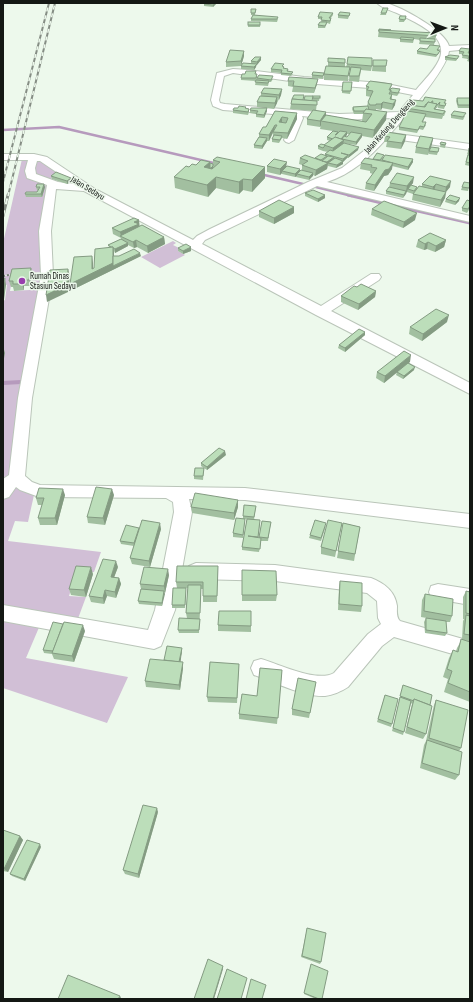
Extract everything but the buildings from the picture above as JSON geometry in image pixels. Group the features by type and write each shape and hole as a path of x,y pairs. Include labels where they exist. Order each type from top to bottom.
{"street":[{"path":"380,3 399,11 425,26 445,43 446,49 470,46"},
{"name":"Jalan Kedung Dengkeng","path":"216,230 346,170 374,145 400,115 445,56 446,49"},
{"path":"400,115 352,117 287,112 219,106 214,100 220,75 233,71 304,80 382,86 418,93"},
{"path":"287,112 298,118 289,140"},
{"path":"383,135 470,147"},
{"name":"Jalan Sedayu","path":"3,157 34,157 45,160 91,191 470,389"},
{"path":"34,157 29,172 31,176 56,185 66,185 91,191"},
{"path":"316,183 470,219"},
{"path":"17,478 25,398 47,275 45,231 51,189 52,186 56,185"},
{"path":"171,233 192,235 216,230"},
{"path":"197,247 196,245 198,240 216,230"},
{"path":"321,312 375,277"},
{"path":"17,478 26,486 39,490 245,494 470,521"},
{"path":"3,493 8,484 17,478"},
{"path":"3,613 154,640 165,610 183,512 183,502 177,496 167,492"},
{"path":"172,570 275,573 372,586 384,593 387,599 389,621 392,627 398,631 470,650"},
{"path":"438,592 470,597"},
{"path":"261,668 314,684 325,686 335,684 341,680 374,640 392,627"}],"path":[{"path":"3,276 19,274"}],"shaded area":[{"path":"22,159 28,159 25,173 27,178 49,187 44,272 3,275 3,243"},
{"path":"35,160 42,161 59,174 48,181 34,175"},
{"path":"173,241 176,243 173,245 181,249 178,251 185,255 160,268 141,257"},
{"path":"33,274 44,274 14,485 19,490 34,495 28,522 15,521 8,541 101,552 94,572 77,571 69,596 86,597 76,624 43,618 26,658 128,677 107,723 3,688 3,301 5,300 7,285 3,284 3,276 13,275 10,291 30,290"}],"waterway":[{"path":"3,130 59,127 218,164"},
{"path":"260,174 303,184"},
{"path":"316,187 348,195"},
{"path":"348,195 386,204"},
{"path":"348,195 352,196"},
{"path":"396,206 470,223"},
{"path":"3,383 21,382"}],"railway":[{"path":"3,182 49,3"},
{"path":"8,196 55,3"},
{"path":"3,216 8,195"}],"place":[{"name":"Rumah Dinas Stasiun Sedayu","path":"22,281"}]}
